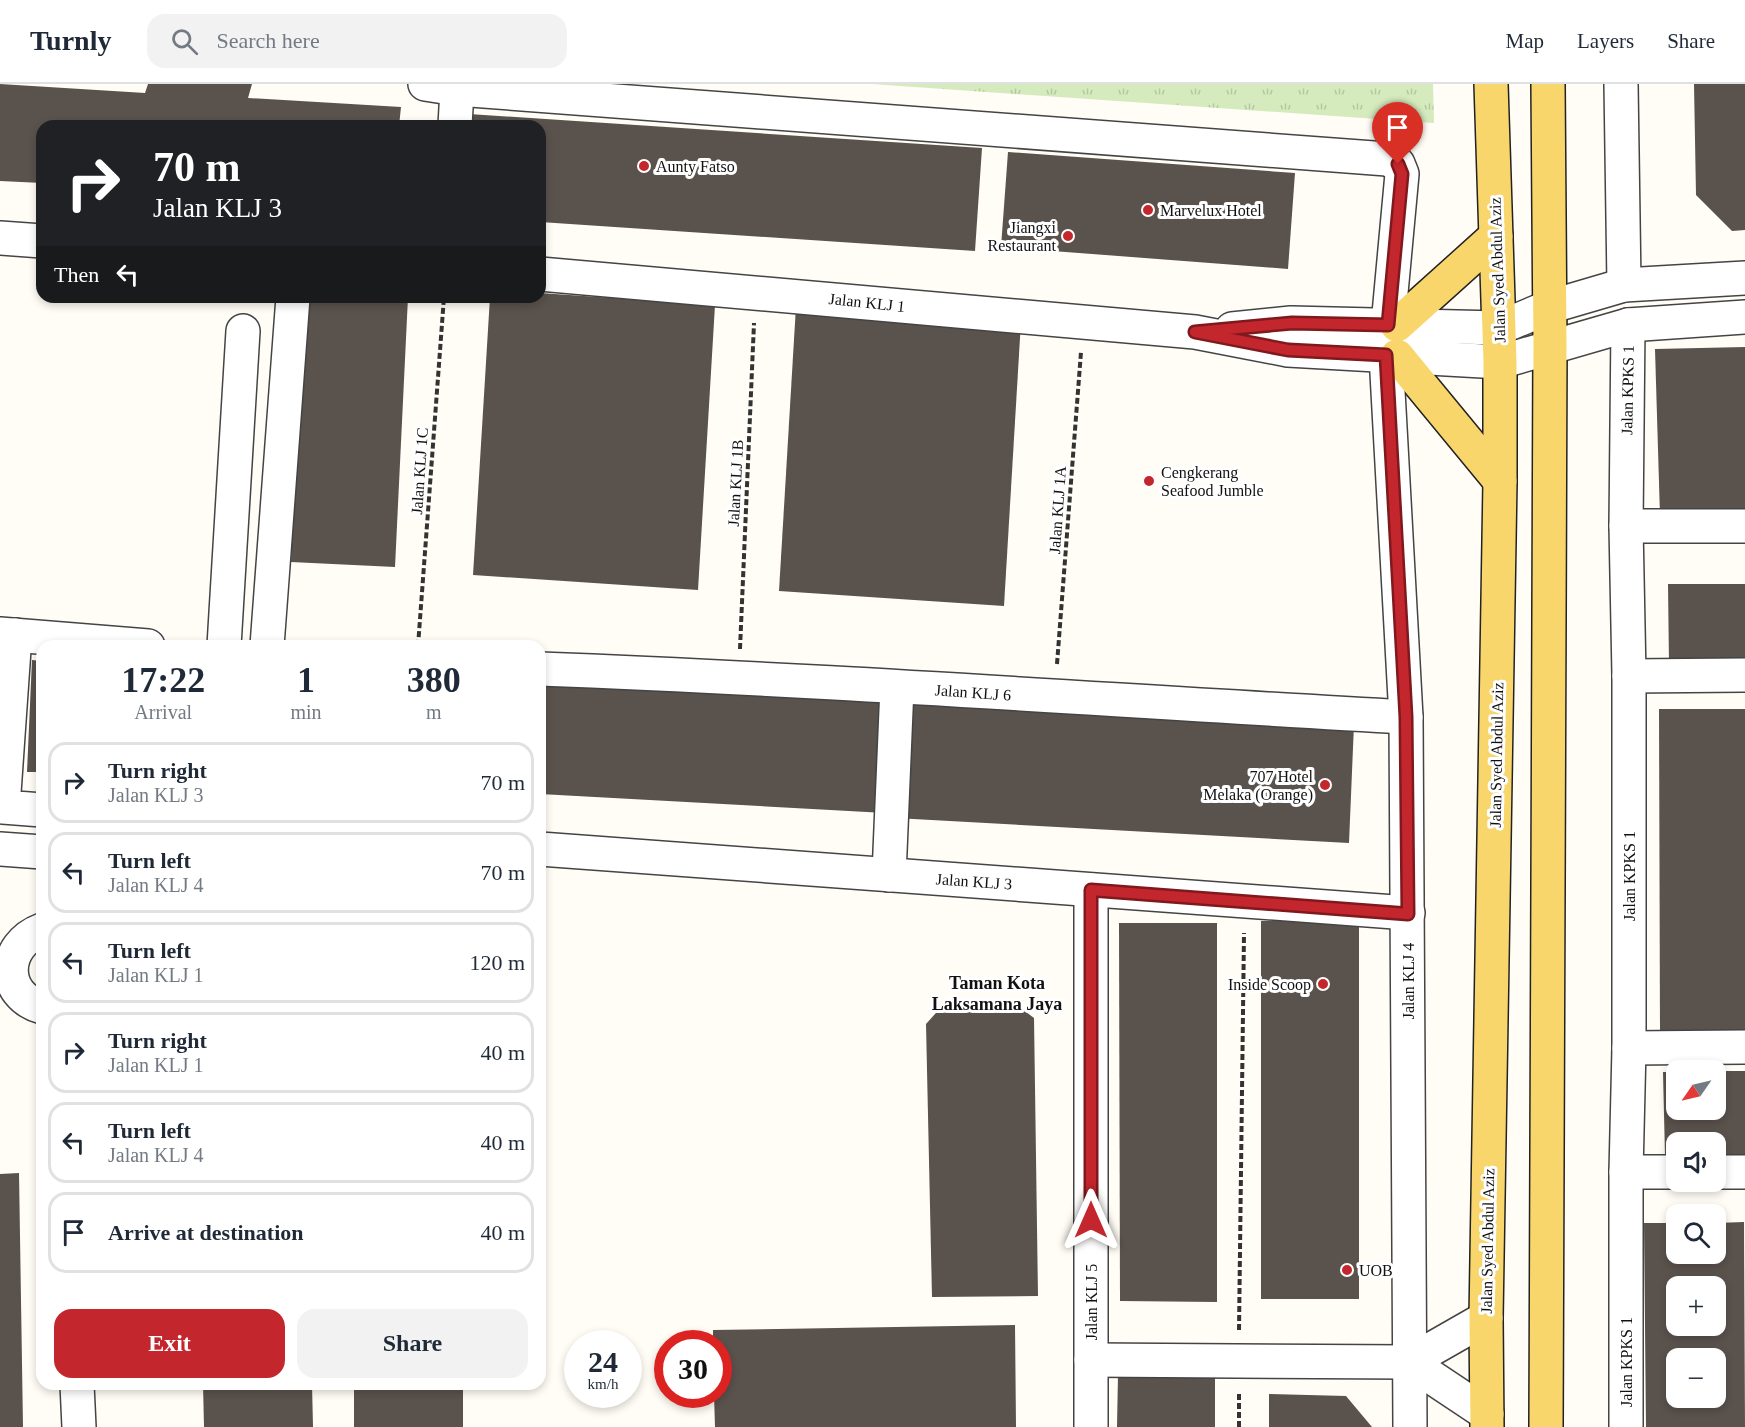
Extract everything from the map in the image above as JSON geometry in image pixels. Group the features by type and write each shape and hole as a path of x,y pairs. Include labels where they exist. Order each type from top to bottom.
{"main road":[{"name":"Jalan Syed Abdul Aziz","path":"1487,1421 1486,1318 1500,481 1500,362 1491,84"},
{"path":"1546,1427 1550,345 1548,84"},
{"path":"1496,236 1392,340 1500,481"}],"street":[{"path":"1621,84 1624,285"},
{"path":"441,86 452,120"},
{"name":"Jalan KLJ 4","path":"441,86 1387,159 1398,164 1402,174 1392,340 1406,717 1410,1427"},
{"path":"0,237 36,240"},
{"name":"Jalan KLJ 1","path":"546,274 756,291 1083,324 1195,332 1292,323 1500,362"},
{"path":"1499,328 1549,307 1624,285 1745,278"},
{"path":"267,640 293,303"},
{"path":"1500,362 1550,345 1628,325 1745,317"},
{"name":"Jalan KPKS 1","path":"1626,1427 1626,1172 1629,1048 1629,676 1626,526 1628,325"},
{"name":"Jalan KLJ 1","path":"1392,340 1499,328"},
{"path":"224,640 243,332"},
{"path":"1626,526 1745,526"},
{"path":"36,810 3,807 8,635 72,640"},
{"name":"Jalan KLJ 6","path":"546,669 738,676 1055,698 1406,717"},
{"path":"1629,676 1745,675"},
{"path":"889,875 897,687"},
{"path":"0,849 36,852"},
{"name":"Jalan KLJ 3","path":"546,849 1408,914"},
{"name":"Jalan KLJ 5","path":"1091,890 1091,1427"},
{"path":"21,938 10,967 12,980 23,997 36,1004"},
{"path":"1629,1048 1745,1047"},
{"path":"1626,1172 1666,1172"},
{"path":"1726,1172 1745,1172"},
{"path":"1091,1360 1408,1362 1486,1318"},
{"path":"1408,1362 1487,1421"},
{"path":"77,1390 79,1427"}],"path":[{"name":"Jalan KLJ 1B","path":"738,676 756,291"},
{"name":"Jalan KLJ 1C","path":"418,640 444,303"},
{"name":"Jalan KLJ 1A","path":"1055,698 1083,324"},
{"path":"1239,1427 1244,901"}],"green space":[{"path":"872,84 1433,84 1434,123"}],"building":[{"path":"0,84 145,93 148,84 252,84 248,98 401,107 400,120 36,120 36,183 0,181"},
{"path":"1694,84 1745,84 1745,230 1732,231 1696,195"},
{"path":"469,114 982,148 975,251 546,222 546,120 469,120"},
{"name":"Marvelux Hotel","path":"1008,152 1295,173 1288,269 1001,247"},
{"path":"546,293 715,305 698,590 473,575 490,303 546,303"},
{"path":"303,303 408,303 395,567 291,562"},
{"path":"796,306 1021,321 1004,606 779,591"},
{"path":"1745,347 1745,514 1660,516 1655,349"},
{"path":"1668,584 1745,584 1745,664 1669,664"},
{"path":"32,660 36,660 36,772 27,772"},
{"path":"546,675 891,694 885,813 546,794"},
{"path":"901,699 1354,724 1349,843 895,818"},
{"path":"1659,709 1745,709 1745,1033 1660,1032"},
{"path":"1261,921 1359,921 1359,1299 1261,1299"},
{"path":"1119,923 1217,923 1217,1302 1120,1301"},
{"path":"944,1004 1018,1006 1034,1018 1038,1296 932,1297 926,1024"},
{"path":"1726,1071 1745,1071 1745,1155 1726,1155 1726,1132 1666,1132 1665,1156 1663,1072 1666,1072 1666,1120 1726,1120"},
{"path":"19,1173 23,1427 0,1427 0,1174"},
{"path":"1744,1222 1745,1427 1646,1427 1644,1223 1666,1223 1666,1264 1726,1264 1726,1223"},
{"path":"1015,1325 1016,1427 715,1427 714,1408 732,1408 732,1330 713,1330"},
{"path":"1118,1375 1215,1376 1215,1427 1117,1427"},
{"path":"203,1390 312,1390 313,1427 204,1427"},
{"path":"354,1390 463,1390 463,1427 354,1427"},
{"path":"1269,1394 1346,1396 1372,1427 1269,1427"}],"place":[{"name":"Aunty Fatso","path":"644,166"},
{"name":"Marvelux Hotel","path":"1148,210"},
{"name":"Jiangxi Restaurant","path":"1068,236"},
{"name":"Cengkerang Seafood Jumble","path":"1149,481"},
{"name":"707 Hotel Melaka (Orange)","path":"1325,785"},
{"name":"Inside Scoop","path":"1323,984"},
{"name":"UOB","path":"1347,1270"}],"district":[{"name":"Taman Kota Laksamana Jaya","path":"997,993"}],"route":[{"path":"1091,1220 1091,890 1408,914 1406,717 1386,355 1288,350 1195,332 1292,323 1388,325 1402,174 1398,164"}]}
